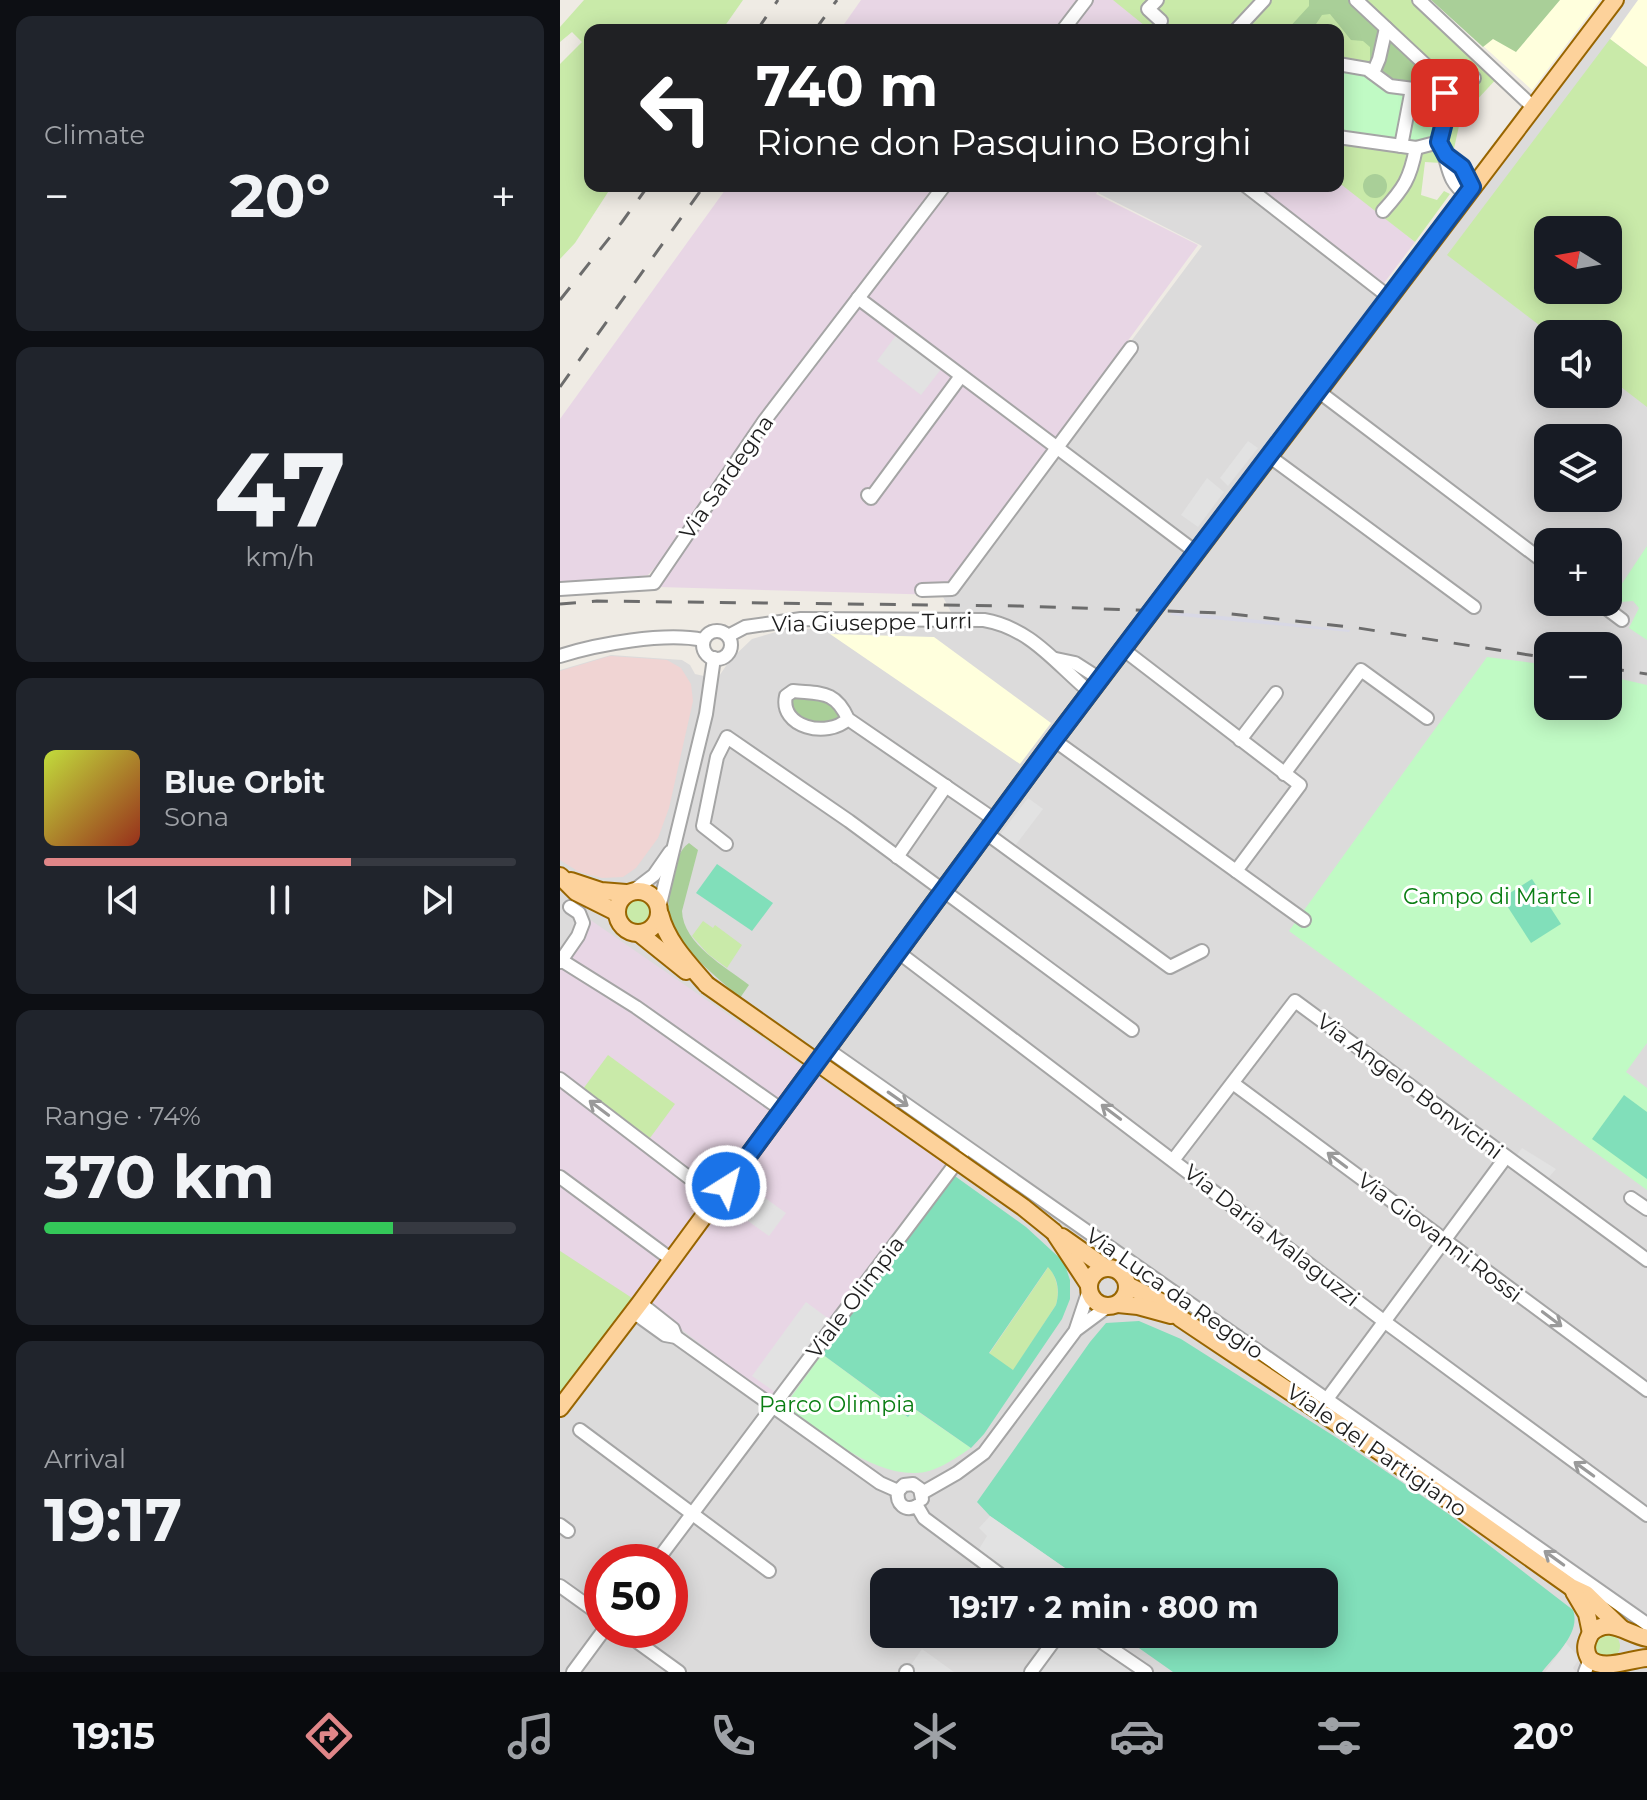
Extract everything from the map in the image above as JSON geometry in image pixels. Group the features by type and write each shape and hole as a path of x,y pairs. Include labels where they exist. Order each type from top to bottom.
{"main road":[{"path":"560,1408 637,1308 1054,740 1615,0"},
{"name":"Viale del Partigiano","path":"563,878 601,891 652,897 672,942 707,985"},
{"name":"Viale del Partigiano","path":"563,878 576,892 616,912 622,925 640,934 1054,1232 1106,1268 1122,1274 1127,1285 1165,1304 1180,1318 1398,1464 1571,1587 1586,1594 1621,1628 1647,1638"},
{"path":"616,912 618,901 630,892"},
{"path":"640,934 656,925 660,911"},
{"name":"Viale del Partigiano","path":"1054,1232 1097,1304 1138,1306 1180,1318"},
{"path":"1089,1288 1094,1273 1106,1268"},
{"path":"1113,1305 1126,1296 1127,1285"},
{"name":"Viale del Partigiano","path":"1571,1587 1587,1614 1591,1633 1586,1646 1587,1666 1597,1666 1606,1671 1647,1658"},
{"path":"1591,1633 1605,1625 1621,1628"}],"street":[{"path":"1068,24 1086,0"},
{"path":"1157,0 1148,9 1161,21"},
{"path":"1242,24 1264,0"},
{"path":"1356,0 1446,84 1448,96 1439,142 1446,155 1462,167 1469,191"},
{"path":"1419,0 1533,107"},
{"path":"1373,73 1386,28"},
{"path":"1344,65 1367,69 1390,86 1448,96 1474,78"},
{"path":"1401,146 1412,89"},
{"path":"1344,138 1416,148 1439,142"},
{"path":"1383,211 1405,188 1416,148"},
{"path":"939,192 858,298 1197,553"},
{"path":"1254,192 1389,297"},
{"name":"Via Sardegna","path":"560,589 654,583 765,420 858,298"},
{"path":"922,590 952,589 1131,348"},
{"path":"868,495 871,498 961,376"},
{"path":"1318,391 1534,554"},
{"path":"1269,456 1474,607"},
{"path":"1617,616 1622,620"},
{"name":"Via Giuseppe Turri","path":"728,636 745,627 801,619 972,619 1008,627 1026,636 1056,659 1075,663 1095,686"},
{"path":"560,656 622,642 680,637 703,640 714,631 728,636 731,643 729,652 722,658 714,658 705,653 703,640"},
{"path":"1124,650 1300,785 1236,871"},
{"path":"660,911 706,714 714,658"},
{"path":"1284,774 1361,670 1427,718"},
{"path":"848,719 834,729 813,729 788,714 784,707 786,696 793,691 833,697 843,707 848,719 946,786 991,826 1170,967 1202,951"},
{"path":"1240,740 1276,693"},
{"path":"726,844 703,826 717,757 727,737 943,890 1132,1030"},
{"path":"1054,740 1304,920"},
{"path":"897,857 946,786"},
{"path":"630,892 654,875 672,850"},
{"path":"570,907 579,913 583,923 561,961 636,1007 782,1110"},
{"name":"Via Daria Malaguzzi","path":"898,952 1385,1322 1647,1515"},
{"name":"Via Angelo Bonvicini","path":"1174,1159 1295,1001 1647,1260"},
{"name":"Via Luca da Reggio","path":"827,1049 1643,1622"},
{"path":"560,1079 717,1199"},
{"name":"Via Giovanni Rossi","path":"1234,1084 1647,1390"},
{"name":"Viale Olimpia","path":"670,1544 968,1147"},
{"path":"1327,1399 1506,1157"},
{"path":"560,1177 672,1260"},
{"path":"1631,1198 1647,1209"},
{"path":"1076,1330 1089,1288"},
{"path":"922,1493 913,1484 904,1485 898,1491 898,1499 902,1506 910,1509 917,1506 922,1493 984,1453 1076,1330 1113,1305"},
{"path":"637,1308 673,1329 676,1337 772,1408 880,1483 898,1491"},
{"path":"580,1430 769,1571"},
{"path":"917,1506 924,1518 991,1568"},
{"path":"560,1586 584,1603"},
{"path":"573,1672 591,1648"},
{"path":"646,1648 679,1672"},
{"path":"1031,1672 1049,1648"},
{"path":"1111,1648 1146,1672"}],"shaded area":[{"path":"861,0 1114,0 1144,24 844,24"},
{"path":"1432,0 1600,0 1532,90"},
{"path":"1623,0 1647,0 1647,1672 560,1672 560,670 611,655 682,660 690,665 695,674 717,679 730,660 752,639 786,629 952,628 952,614 942,595 1202,246 1099,192 1255,192 1398,295"},
{"path":"1638,0 1647,0 1647,67 1610,39"},
{"path":"1344,185 1415,242 1375,295 1249,192 1344,192"},
{"path":"724,192 1097,192 1198,245 942,595 659,587 715,502 648,575 560,586 560,419"},
{"path":"900,330 945,364 921,395 877,361"},
{"path":"1248,441 1258,448 1228,486 1220,478"},
{"path":"1207,478 1224,492 1198,527 1181,515"},
{"path":"1173,612 1232,617 1350,630 1170,615"},
{"path":"830,634 934,637 1051,723 1020,764"},
{"path":"610,656 667,660 681,668 691,684 693,701 669,808 658,838 636,868 623,877 602,878 579,872 560,860 560,671"},
{"path":"1028,798 1043,809 1014,847 999,836"},
{"path":"589,919 946,1165 773,1400 650,1305 632,1298 560,1251 560,960"},
{"path":"1522,1148 1556,1169 1543,1184 1512,1162"},
{"path":"743,1182 786,1213 769,1236 726,1205"},
{"path":"806,1302 829,1319 775,1392 752,1376"},
{"path":"990,1516 1065,1568 996,1568 976,1554 987,1536 979,1528"},
{"path":"1566,1643 1580,1658 1573,1668 1576,1672 1545,1672"},
{"path":"1049,1648 1099,1648 1133,1672 1031,1672"},
{"path":"922,1649 954,1672 906,1672"}],"green space":[{"path":"584,0 743,0 726,24 584,24 584,192 608,192 575,243 560,259 560,64 582,42 572,32 560,42 560,27"},
{"path":"1113,0 1419,0 1500,75 1461,117 1453,153 1446,155 1441,163 1425,162 1421,195 1437,200 1444,191 1450,194 1415,242 1344,187 1344,24 1143,24"},
{"path":"1309,0 1349,0 1431,77 1428,86 1391,83 1370,66 1370,47 1363,41 1351,40 1344,31 1344,24 1338,24 1330,14 1322,15 1316,24 1292,24 1309,6"},
{"path":"1431,0 1560,0 1516,52 1493,39 1483,47"},
{"path":"1610,39 1647,67 1647,407 1622,388 1622,320 1534,321 1447,255"},
{"path":"1344,65 1390,86 1445,93 1439,142 1412,147 1344,138"},
{"path":"1375,174 1384,177 1387,186 1384,195 1375,198 1366,195 1363,186 1366,177"},
{"path":"1647,546 1647,640 1629,628 1639,608 1633,601 1622,602 1622,584"},
{"name":"Campo di Marte I","path":"1487,657 1534,663 1534,720 1622,720 1622,679 1647,685 1647,1043 1626,1072 1647,1088 1647,1190 1289,931"},
{"path":"791,696 830,700 840,717 836,722 808,721 797,714 788,700"},
{"path":"689,843 698,850 682,911 684,923 707,954 749,985 740,998 689,951 669,919 669,898 677,862 682,849"},
{"path":"717,864 773,903 752,931 696,893"},
{"path":"1532,879 1561,924 1531,943 1502,898"},
{"path":"637,900 648,907 649,912 642,923 637,924 626,917 625,912 632,901"},
{"path":"703,921 713,928 715,925 742,945 727,968 708,954 692,936"},
{"path":"608,1055 675,1104 650,1138 583,1089"},
{"path":"1624,1095 1647,1112 1647,1179 1592,1139"},
{"path":"952,1174 1026,1227 1064,1262 1070,1280 1070,1299 1062,1319 984,1434 971,1448 915,1409 908,1417 822,1354","holes":["1048,1267 1057,1285 1056,1305 1013,1370 989,1353"]},
{"path":"560,1251 632,1298 560,1395"},
{"path":"1049,1266 1057,1285 1056,1305 1013,1371 989,1354"},
{"path":"1139,1321 1181,1339 1337,1438 1450,1515 1573,1610 1574,1627 1560,1651 1542,1672 1173,1672 1139,1648 1338,1648 1338,1568 1065,1568 990,1516 977,1502 1106,1323"},
{"name":"Parco Olimpia","path":"822,1354 907,1417 914,1409 971,1448 937,1468 915,1473 880,1466 846,1449 784,1407"},
{"path":"1608,1634 1616,1638 1620,1646 1616,1654 1608,1658 1600,1654 1596,1646 1600,1638"}],"railway":[{"path":"761,24 778,0"},
{"path":"819,24 837,0"},
{"path":"560,300 644,192"},
{"path":"560,387 700,192"},
{"path":"560,604 597,601 1020,606 1222,613 1358,628 1534,656"},
{"path":"1622,670 1647,674"}],"route":[{"path":"726,1186 1054,740 1472,187 1462,167 1446,155 1439,142 1450,99 1445,93"}]}
